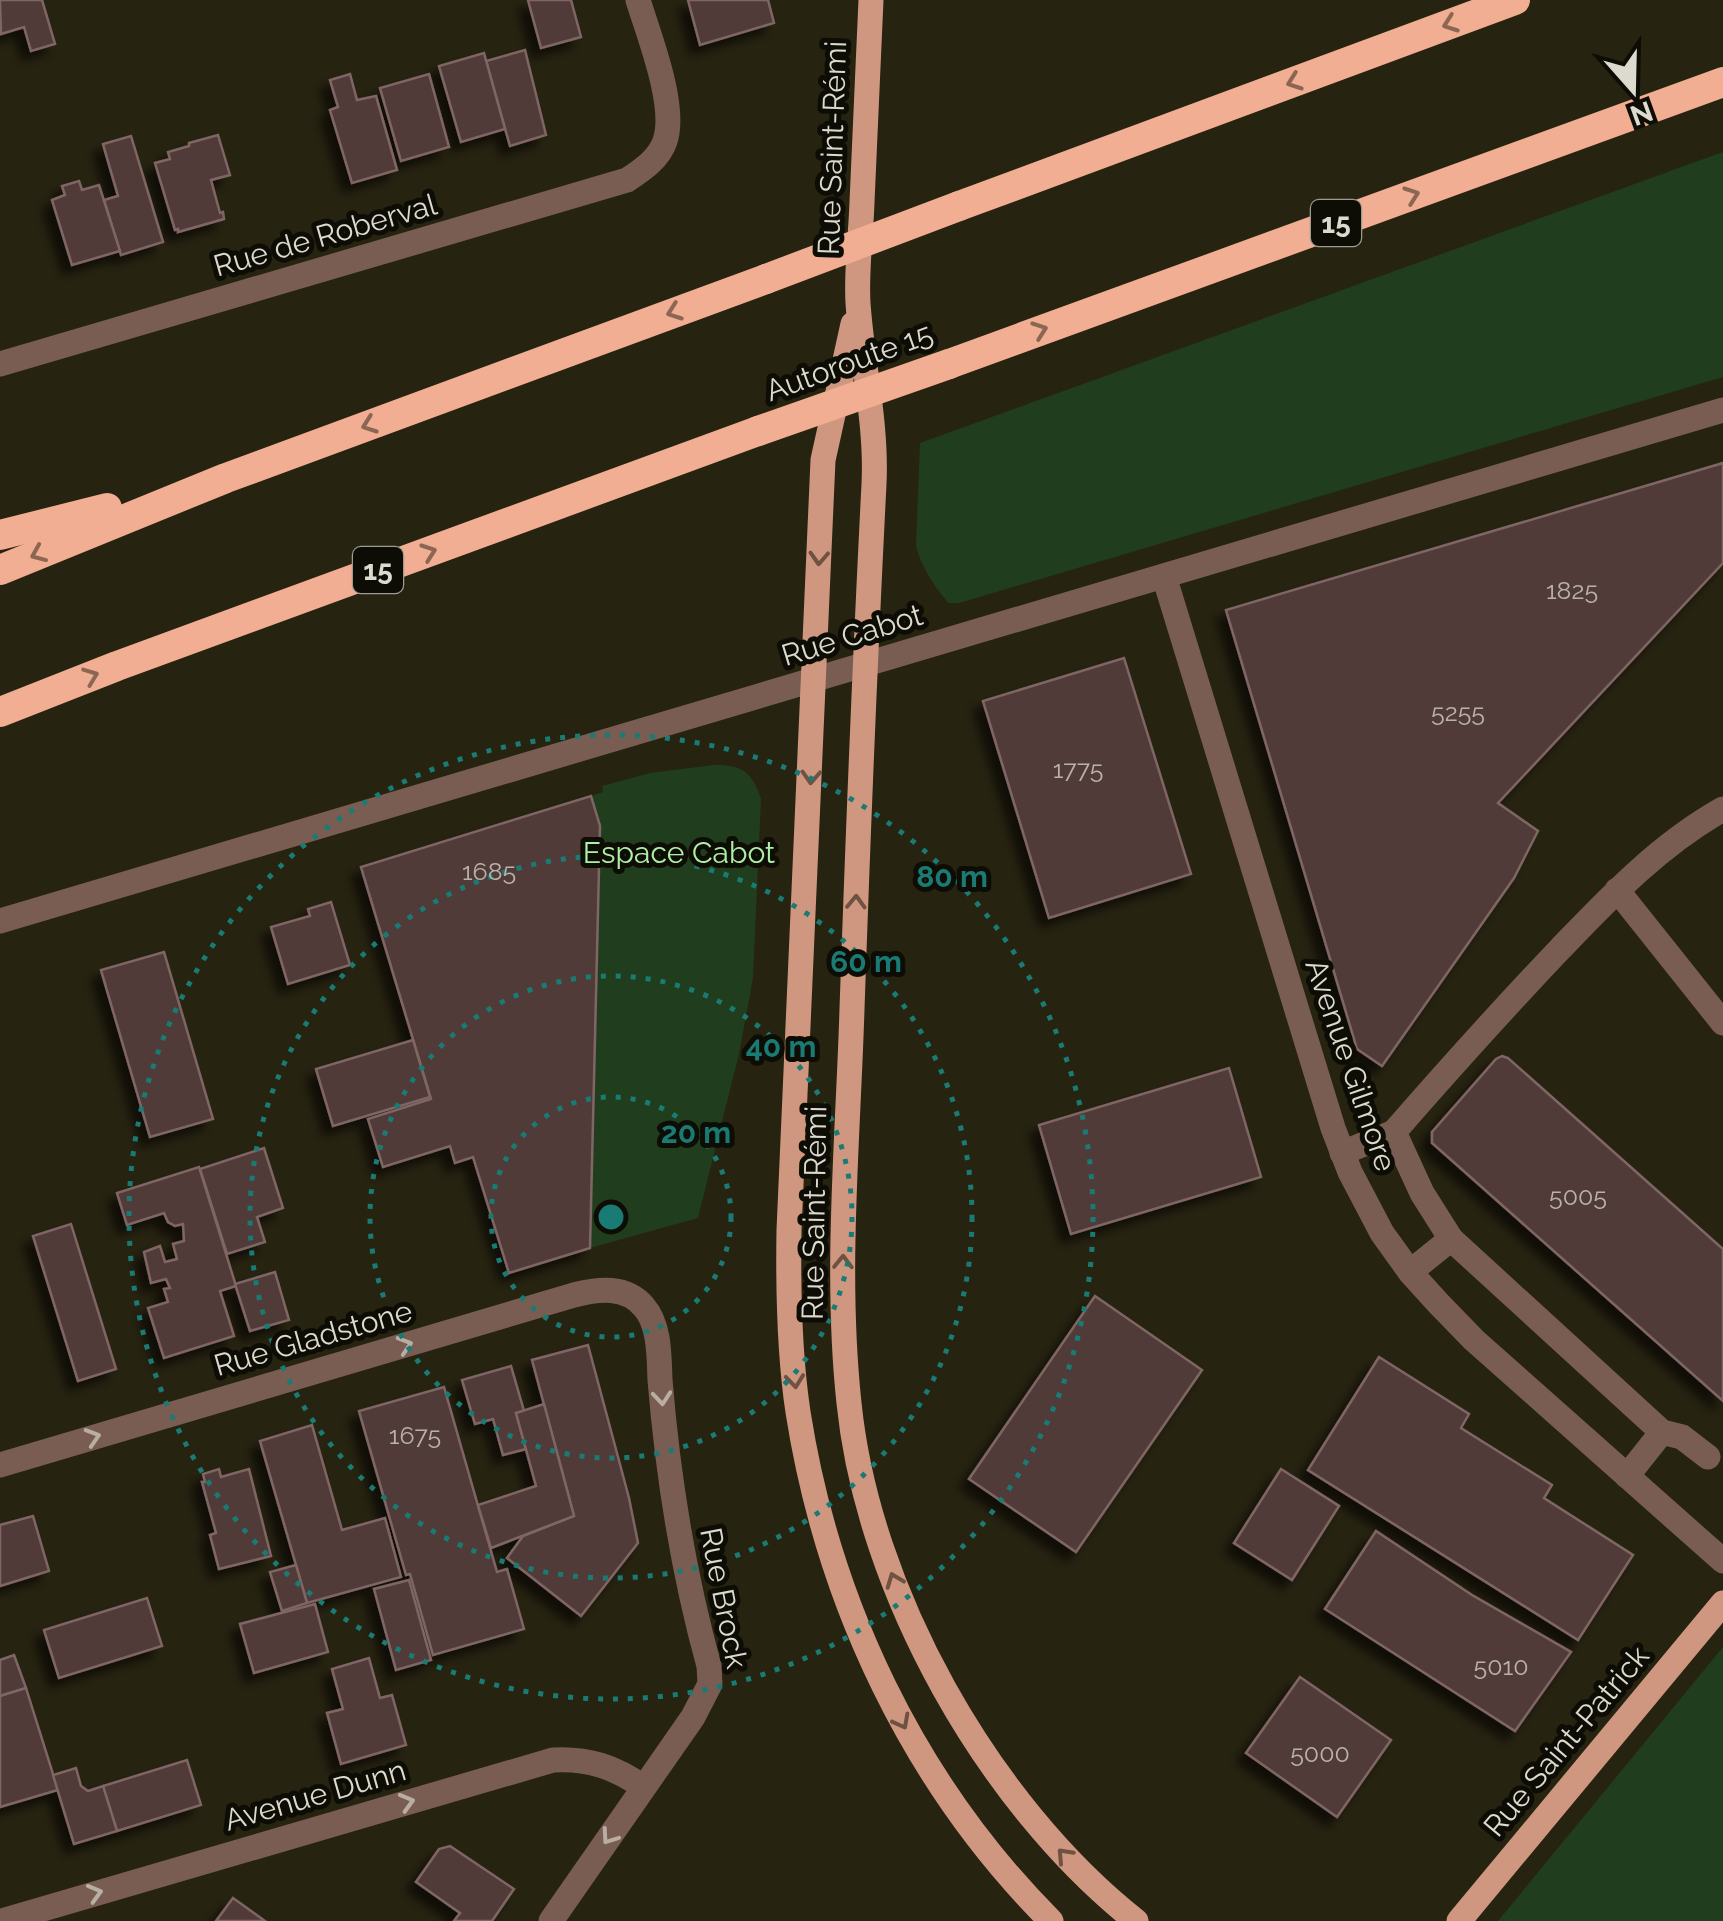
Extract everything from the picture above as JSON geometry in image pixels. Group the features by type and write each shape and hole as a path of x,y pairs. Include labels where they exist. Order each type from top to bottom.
{"highway":[{"path":"0,570 226,478 1515,0"},
{"name":"Autoroute 15","path":"0,712 135,659 1723,82"},
{"path":"0,535 226,478"}],"main road":[{"name":"Rue Saint-Rémi","path":"871,0 858,300 875,458 842,1268 846,1378 855,1448 891,1573 916,1632 962,1720 1012,1793 1058,1850 1136,1921"},
{"name":"Rue Saint-Rémi","path":"858,300 823,460 788,1270 791,1344 801,1428 833,1562 892,1703 959,1813 1051,1921"},
{"name":"Rue Saint-Patrick","path":"1459,1921 1723,1603"}],"street":[{"name":"Rue de Roberval","path":"0,364 626,180 660,152 669,125 667,102 638,0"},
{"name":"Rue Cabot","path":"0,921 1723,410"},
{"name":"Avenue Gilmore","path":"1164,576 1342,1153 1366,1205 1410,1272 1474,1340 1723,1562"},
{"path":"1342,1153 1394,1132 1486,1027 1617,890 1662,850 1723,809"},
{"path":"1617,890 1723,1022"},
{"path":"1394,1132 1422,1193 1451,1239 1662,1432 1682,1437 1708,1457"},
{"path":"1410,1272 1451,1239"},
{"name":"Rue Gladstone","path":"0,1464 574,1295 618,1290 642,1304"},
{"name":"Rue Brock","path":"551,1921 702,1703 710,1684 677,1528 657,1342 652,1320 642,1304"},
{"path":"1627,1476 1662,1432"},
{"name":"Avenue Dunn","path":"2,1921 553,1760 602,1764 644,1788"}],"green space":[{"path":"1723,152 1723,377 959,603 949,603 925,569 916,546 920,443"},
{"name":"Espace Cabot","path":"714,765 745,772 761,799 753,978 739,1054 698,1218 590,1248 600,826 591,796 603,792 602,786 650,773"},
{"path":"1723,1647 1723,1921 1498,1921"}],"building":[{"path":"0,0 42,0 55,44 31,51 24,27 1,34"},
{"path":"528,0 571,0 581,37 541,48"},
{"path":"688,0 768,0 774,23 700,45"},
{"path":"525,50 546,135 510,146 486,61"},
{"path":"484,53 505,129 461,142 439,66"},
{"path":"350,74 357,100 376,96 397,170 352,183 330,110 338,107 330,80"},
{"path":"429,74 449,147 401,161 380,88"},
{"path":"218,135 230,175 211,180 224,219 178,232 155,163 170,159 168,152"},
{"path":"131,136 163,242 121,255 104,200 118,196 103,144"},
{"path":"79,181 82,190 99,185 120,251 72,265 52,200 65,195 62,186"},
{"path":"1723,463 1723,563 1498,803 1538,831 1514,878 1382,1066 1357,1049 1226,610"},
{"path":"1124,658 1191,874 1049,918 983,701"},
{"path":"591,796 600,826 590,1248 509,1273 473,1157 455,1163 450,1146 383,1167 368,1119 431,1099 361,867"},
{"path":"331,902 350,965 288,984 271,927 310,916 308,909"},
{"path":"164,952 213,1119 150,1137 101,970"},
{"path":"413,1040 430,1097 333,1126 316,1069"},
{"path":"1502,1056 1723,1249 1723,1401 1432,1143 1432,1132"},
{"path":"1229,1068 1261,1177 1071,1234 1039,1125"},
{"path":"264,1148 283,1208 257,1217 265,1242 227,1254 200,1169"},
{"path":"199,1167 236,1286 220,1291 234,1336 164,1358 148,1308 168,1302 164,1289 170,1288 166,1279 151,1283 144,1252 160,1246 165,1262 177,1259 173,1244 184,1241 183,1224 175,1226 168,1222 164,1213 127,1225 117,1193"},
{"path":"71,1224 116,1369 78,1381 33,1236"},
{"path":"275,1272 289,1320 250,1331 235,1284"},
{"path":"1095,1296 1202,1370 1076,1552 969,1479"},
{"path":"588,1345 638,1543 581,1616 507,1558 523,1536 574,1516 532,1360"},
{"path":"1379,1357 1469,1414 1461,1428 1552,1485 1544,1498 1633,1555 1578,1640 1308,1470"},
{"path":"511,1366 524,1411 516,1413 526,1449 503,1455 493,1419 475,1424 462,1380"},
{"path":"444,1387 497,1572 507,1569 524,1629 433,1655 359,1411"},
{"path":"544,1404 574,1516 491,1548 478,1505 536,1486 516,1413"},
{"path":"312,1425 342,1530 385,1518 401,1577 307,1603 260,1441"},
{"path":"219,1469 221,1477 249,1469 271,1556 219,1569 210,1535 216,1533 202,1482 203,1474"},
{"path":"1281,1469 1339,1506 1292,1580 1234,1543"},
{"path":"33,1516 49,1571 0,1586 0,1525"},
{"path":"1376,1531 1472,1595 1571,1652 1515,1731 1325,1609"},
{"path":"296,1565 307,1603 282,1611 270,1572"},
{"path":"409,1580 431,1660 396,1670 374,1589"},
{"path":"147,1598 162,1646 59,1678 44,1630"},
{"path":"315,1604 328,1652 254,1673 240,1624"},
{"path":"14,1655 26,1688 0,1696 0,1660"},
{"path":"369,1658 380,1698 392,1695 406,1745 341,1764 327,1713 343,1709 332,1669"},
{"path":"1300,1677 1391,1740 1337,1817 1246,1753"},
{"path":"26,1688 58,1790 0,1807 0,1696"},
{"path":"187,1760 201,1805 117,1831 103,1786"},
{"path":"76,1768 81,1786 88,1791 103,1786 117,1831 74,1844 53,1775"},
{"path":"450,1846 514,1889 492,1921 454,1921 460,1913 416,1882 439,1849"},
{"path":"233,1898 265,1921 216,1921"}]}
